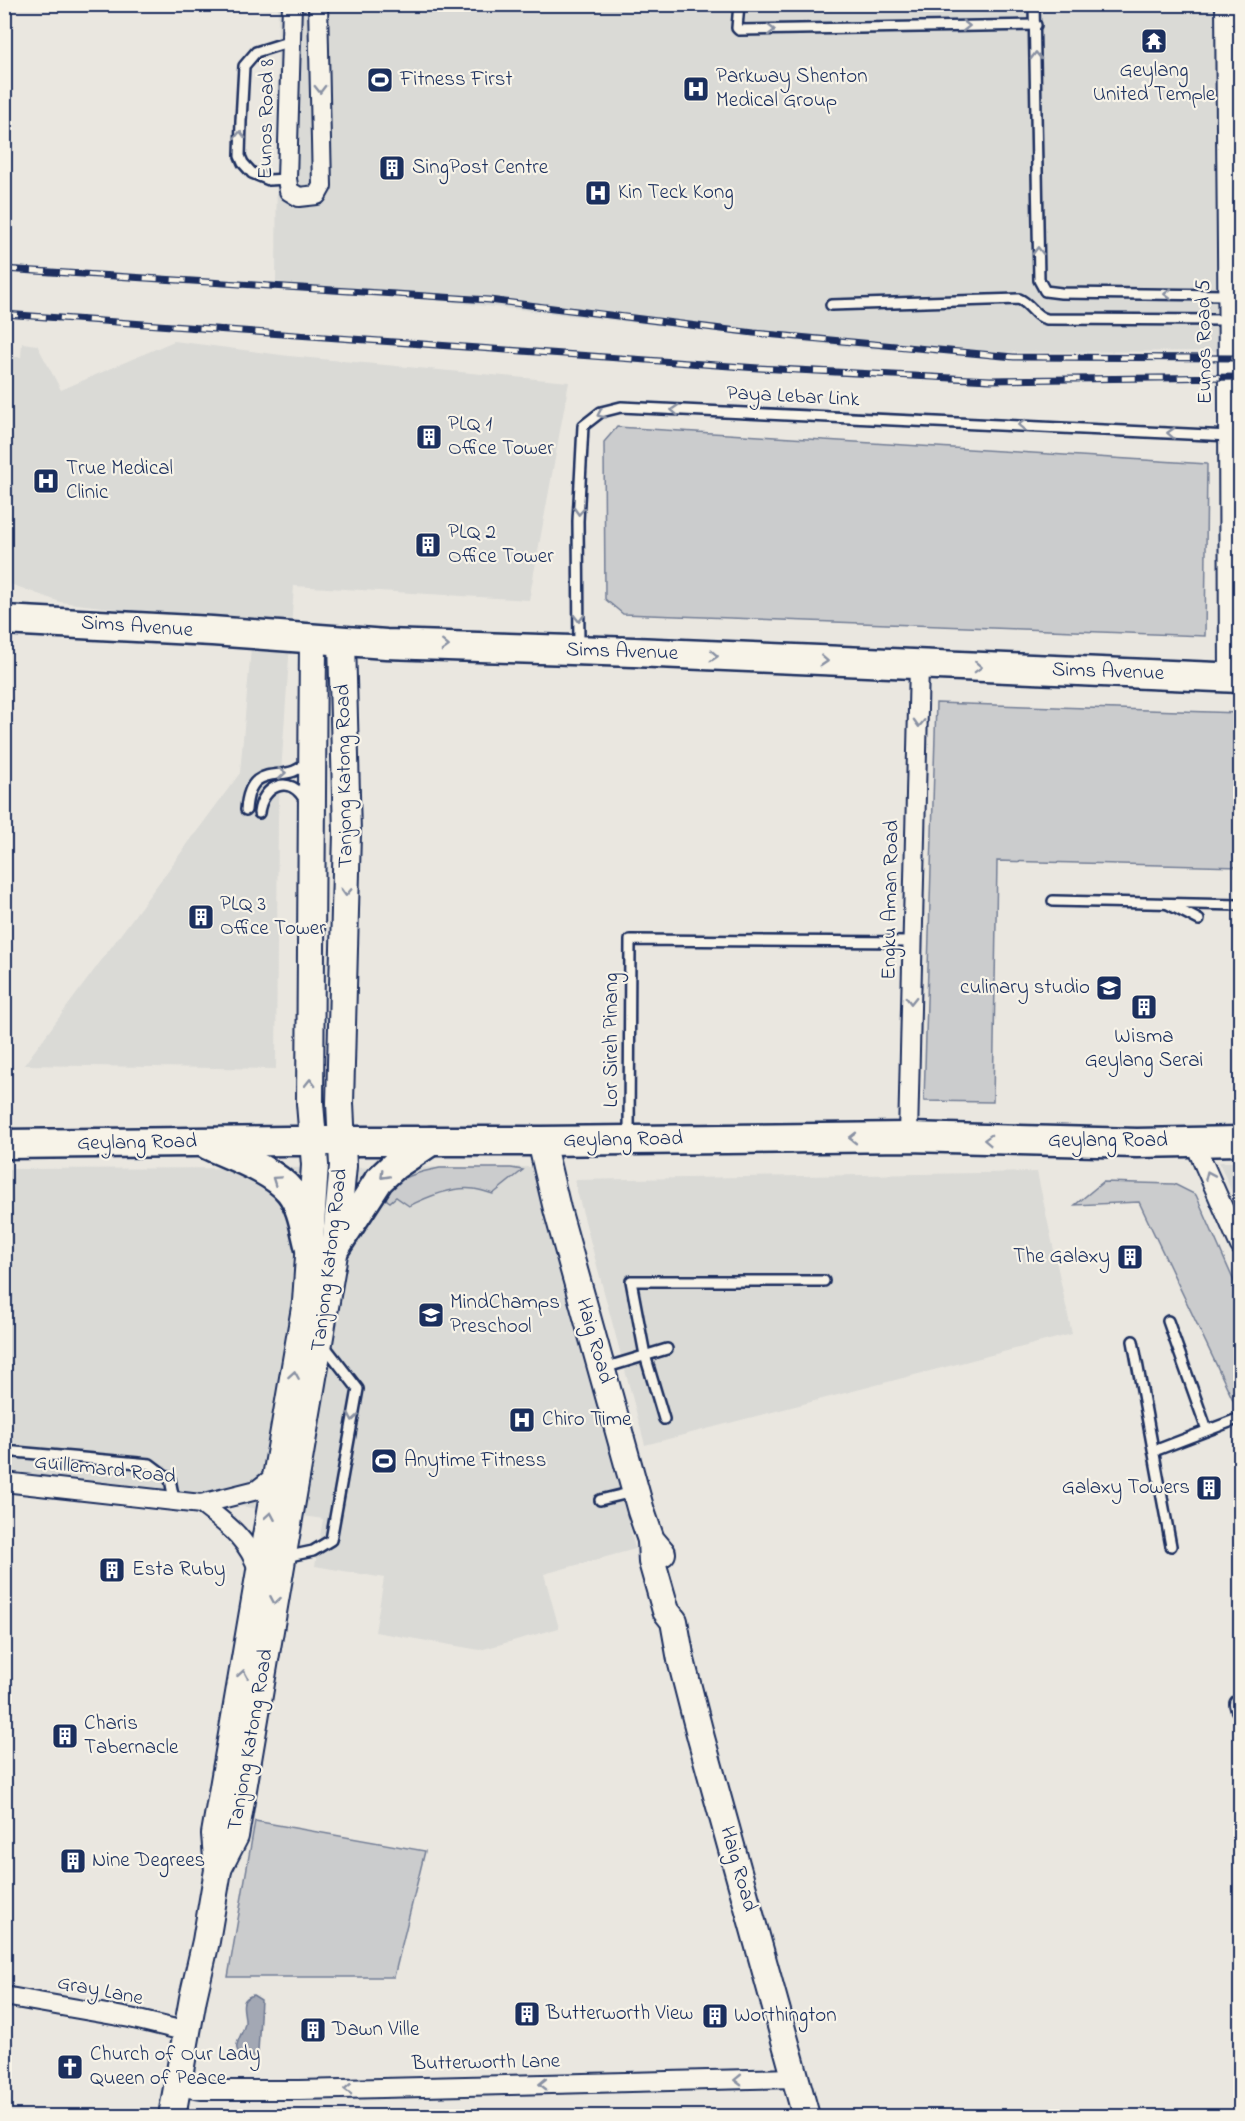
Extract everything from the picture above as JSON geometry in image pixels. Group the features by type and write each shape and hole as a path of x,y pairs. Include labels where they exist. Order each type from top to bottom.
{"main road":[{"name":"Sims Avenue","path":"7,618 398,644 1235,678"},
{"name":"Tanjong Katong Road","path":"172,2116 218,1870 215,1834 306,1302 343,1166 327,1141 310,1103 313,639"},
{"name":"Tanjong Katong Road","path":"327,1141 340,1103 347,833 342,641"},
{"name":"Geylang Road","path":"4,1144 908,1137 1092,1142 1240,1141"},
{"path":"203,1142 278,1180 291,1192 301,1214 322,1248 394,1165 431,1141"},
{"name":"Haig Road","path":"541,1141 557,1209 601,1369 651,1540 652,1562 666,1611 674,1621 681,1660 701,1738 806,2116"},
{"name":"Tanjong Katong Road","path":"218,1870 235,1836 321,1341 322,1248"}],"street":[{"name":"Eunos Road 8","path":"292,4 287,179 289,191 299,197 313,196 321,190 318,4"},
{"name":"Eunos Road 5","path":"1225,4 1226,295 1235,678"},
{"name":"Engku Aman Road","path":"908,1137 919,665"},
{"path":"1194,1142 1240,1246"},
{"name":"Guillemard Road","path":"4,1482 201,1504 257,1490 270,1479 281,1454"},
{"name":"Guillemard Road","path":"201,1504 234,1530 246,1544 254,1556 260,1574"},
{"name":"Gray Lane","path":"4,1996 130,2018 188,2031"},
{"name":"Butterworth Lane","path":"177,2086 201,2090 311,2090 796,2078"}],"lane":[{"path":"739,4 737,28 739,30 1036,25"},
{"path":"1034,4 1039,280 1046,291 1226,295"},
{"path":"287,179 269,180 252,173 243,163 240,156 241,121 244,66 256,52 291,41"},
{"path":"831,305 1019,299 1026,302 1037,316 1047,319 1228,320"},
{"name":"Paya Lebar Link","path":"579,650 578,521 583,426 601,412 621,407 1230,436"},
{"path":"246,810 249,793 258,780 270,774 295,771 304,766 309,757 312,733"},
{"path":"260,813 264,795 272,788 281,785 290,786 304,799 312,842"},
{"path":"1053,901 1240,905"},
{"path":"1166,903 1199,920"},
{"name":"Lor Sireh Pinang","path":"629,1139 630,940 912,942"},
{"path":"664,1419 645,1355 632,1281 824,1281"},
{"path":"1168,1321 1207,1430"},
{"path":"282,1557 313,1551 331,1540 358,1389 321,1341"},
{"path":"1133,1341 1171,1546"},
{"path":"601,1369 668,1349"},
{"path":"1154,1451 1240,1418"},
{"path":"4,1451 150,1464 170,1479 174,1500"},
{"path":"600,1500 636,1491"}],"shaded area":[{"path":"278,5 1240,5 1240,351 1019,352 865,349 276,282"},
{"path":"174,341 289,356 569,382 529,600 294,586 278,816 276,1069 24,1065 240,773 253,625 60,602 5,582 5,357 21,357 22,343 37,345 61,390"},
{"path":"617,427 1207,464 1205,636 623,614 605,599 604,442"},
{"path":"936,703 1240,713 1240,867 997,861 993,1102 924,1101"},
{"path":"1219,1162 1240,1162 1240,1211"},
{"path":"544,1167 635,1549 544,1574 559,1628 480,1650 375,1632 384,1578 315,1566 323,1519 5,1470 4,1169"},
{"path":"440,1168 523,1170 493,1194 466,1188 432,1196 409,1206 396,1197 390,1202 387,1200 384,1191 397,1182 417,1173"},
{"path":"1037,1172 1072,1334 645,1445 574,1180"},
{"path":"1103,1182 1174,1184 1196,1195 1240,1295 1240,1402 1235,1404 1139,1202 1075,1205"},
{"path":"255,1821 425,1851 394,1977 228,1977"},
{"path":"253,1995 261,2000 258,2052 249,2058 238,2052 237,2043 245,2023 243,2007 245,2000"}],"railway":[{"path":"4,269 489,300 754,333 1014,357 1240,358"},
{"path":"4,314 758,368 990,380 1240,377"}],"place":[{"name":"Geylang United Temple","path":"1154,41"},
{"name":"Fitness First","path":"380,80"},
{"name":"Parkway Shenton Medical Group","path":"696,89"},
{"name":"SingPost Centre","path":"392,168"},
{"name":"Kin Teck Kong","path":"598,193"},
{"name":"PLQ 1 Office Tower","path":"429,437"},
{"name":"True Medical Clinic","path":"46,481"},
{"name":"PLQ 2 Office Tower","path":"428,545"},
{"name":"PLQ 3 Office Tower","path":"201,917"},
{"name":"culinary studio","path":"1109,988"},
{"name":"Wisma Geylang Serai","path":"1144,1007"},
{"name":"The Galaxy","path":"1130,1257"},
{"name":"MindChamps Preschool","path":"431,1315"},
{"name":"Chiro Time","path":"522,1420"},
{"name":"Anytime Fitness","path":"384,1461"},
{"name":"Galaxy Towers","path":"1209,1488"},
{"name":"Esta Ruby","path":"112,1570"},
{"name":"Charis Tabernacle","path":"65,1736"},
{"name":"Nine Degrees","path":"73,1861"},
{"name":"Butterworth View","path":"527,2014"},
{"name":"Worthington","path":"715,2016"},
{"name":"Dawn Ville","path":"313,2030"},
{"name":"Church of Our Lady Queen of Peace","path":"70,2067"}]}
